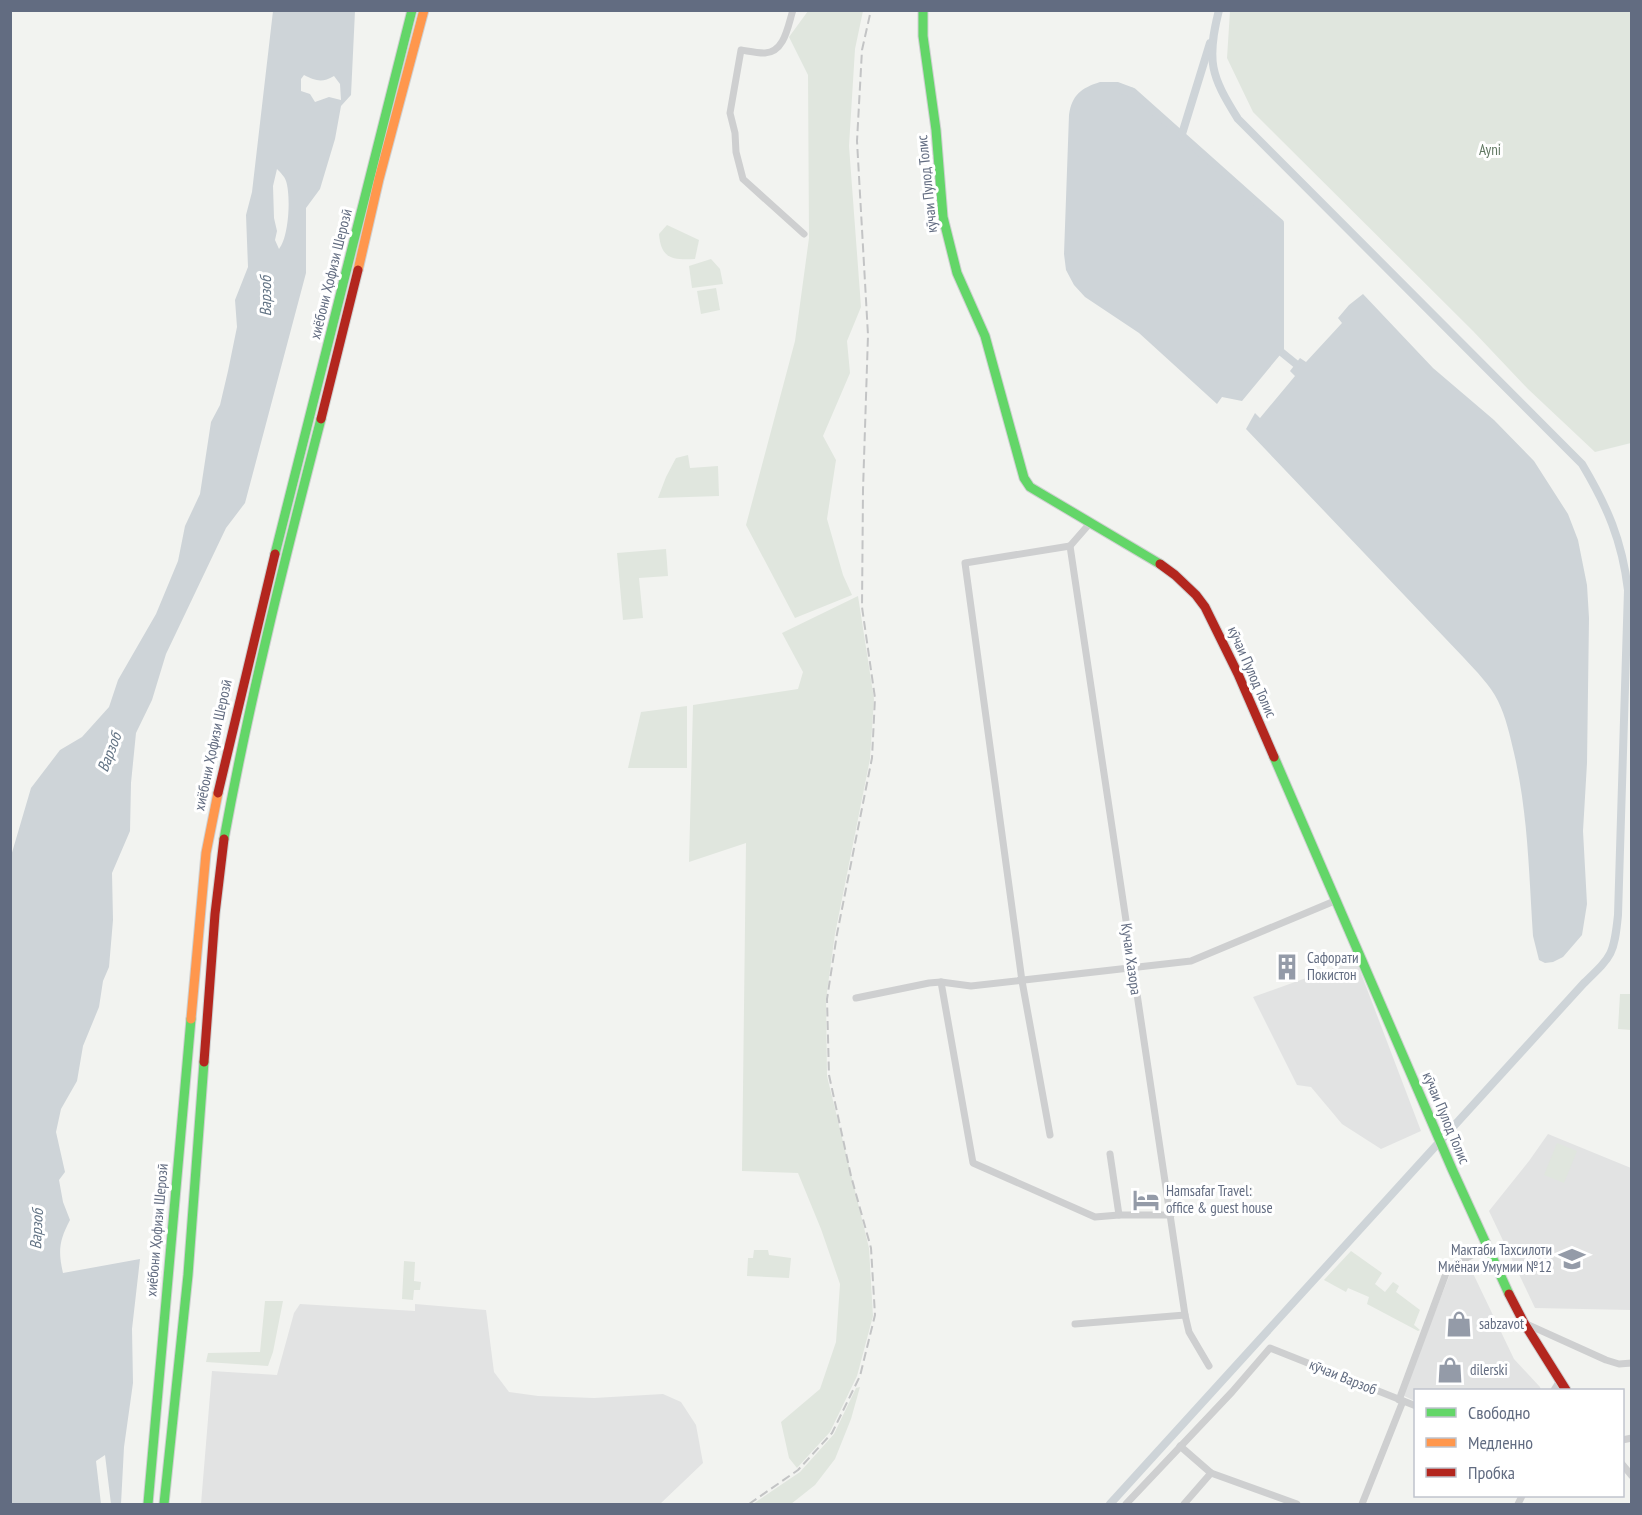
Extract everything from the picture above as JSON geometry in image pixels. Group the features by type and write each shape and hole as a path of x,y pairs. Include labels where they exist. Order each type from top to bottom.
{"main road":[{"name":"хиёбони Ҳофизи Шерозӣ","path":"148,1504 206,854 222,768 246,667 412,10"},
{"name":"хиёбони Ҳофизи Шерозӣ","path":"164,1504 188,1275 215,914 224,839 240,751 276,591 351,302 379,179 424,10"},
{"name":"кӯчаи Пулод Толис","path":"923,10 923,36 936,130 943,217 957,273 985,336 1024,478 1030,487 1160,564 1189,588 1205,607 1236,671 1337,900 1487,1247 1557,1386"}],"street":[{"path":"793,10 783,41 774,51 766,53 741,50 730,113 743,179 804,234"},
{"path":"1050,1135 1022,981 965,563 1070,546 1091,522"},
{"name":"Кучаи Хазора","path":"1070,546 1185,1316 1189,1332 1209,1366"},
{"path":"856,998 921,984 941,982 971,986 1191,961 1337,900"},
{"path":"941,982 973,1163 1095,1217 1171,1215"},
{"path":"1110,1154 1119,1215"},
{"path":"1362,1504 1448,1268 1487,1247"},
{"path":"1075,1324 1185,1316"},
{"path":"1524,1323 1611,1362 1632,1363"},
{"name":"кӯчаи Варзоб","path":"1180,1446 1270,1348 1414,1405"},
{"path":"1126,1504 1180,1446 1211,1473 1282,1502 1297,1504"},
{"path":"1184,1504 1190,1502 1211,1473"}],"shaded area":[{"path":"1356,960 1421,1131 1381,1149 1342,1124 1311,1087 1297,1085 1253,997"},
{"name":"Мактаби Тахсилоти Миёнаи Умумии №12","path":"1548,1134 1631,1168 1631,1310 1535,1308 1489,1211"},
{"path":"1468,1263 1514,1359 1541,1389 1414,1389 1414,1401 1402,1395 1452,1269"},
{"path":"300,1304 415,1311 415,1304 486,1310 494,1372 509,1392 538,1396 594,1398 663,1394 681,1402 696,1425 703,1463 660,1504 201,1504 212,1371 277,1375 294,1313"}],"green space":[{"path":"808,11 863,11 855,49 849,146 861,307 847,341 850,373 823,436 836,460 827,519 843,575 852,595 795,618 746,525 795,341 809,238 808,75 789,37"},
{"name":"Ayni","path":"1230,11 1631,11 1631,443 1595,452 1528,389 1473,331 1253,112 1227,58"},
{"path":"667,225 699,240 695,259 674,258 665,253 659,234"},
{"path":"711,259 720,269 723,284 692,288 689,266"},
{"path":"716,288 720,310 701,314 697,291"},
{"path":"688,455 690,468 718,466 719,496 658,498 676,458"},
{"path":"666,549 668,576 639,578 643,618 623,620 617,553"},
{"path":"858,596 874,699 870,759 835,934 826,999 827,1076 869,1248 873,1316 857,1376 830,1432 797,1468 789,1458 781,1422 820,1389 836,1342 840,1284 798,1173 742,1171 746,843 689,862 693,705 798,689 803,672 782,633"},
{"path":"687,706 687,768 628,768 641,712"},
{"path":"1620,994 1631,994 1631,1030 1618,1029"},
{"path":"1557,1143 1577,1151 1564,1183 1544,1175"},
{"path":"754,1250 768,1250 769,1255 791,1258 789,1278 747,1276 748,1258 753,1258"},
{"path":"1351,1251 1382,1273 1375,1284 1385,1292 1393,1282 1399,1286 1396,1292 1420,1310 1414,1325 1420,1330 1367,1304 1369,1297 1348,1288 1346,1292 1324,1280"},
{"path":"404,1261 415,1262 414,1281 421,1282 420,1290 414,1290 413,1300 402,1299"},
{"path":"265,1301 283,1301 268,1366 206,1362 208,1353 260,1352"},
{"path":"860,1387 851,1419 835,1459 815,1485 791,1504 753,1504 800,1472 834,1434 856,1388"}],"water":[{"name":"Варзоб","path":"273,11 355,11 351,95 341,106 335,139 320,189 306,208 306,273 245,503 226,528 166,654 152,700 136,733 131,783 130,831 112,873 113,920 109,967 103,981 99,1007 83,1046 77,1081 61,1109 56,1132 65,1172 59,1180 63,1202 70,1220 60,1246 63,1273 140,1259 132,1329 133,1383 124,1447 121,1504 111,1504 105,1455 96,1461 101,1504 11,1504 11,856 31,788 60,750 82,737 109,707 118,680 156,614 178,561 185,526 200,494 211,422 220,405 237,327 235,300 248,267 246,215 252,192","holes":["304,75 319,80 326,80 334,76 340,84 341,100 329,97 315,102 310,94 301,91 301,79","277,169 285,179 288,188 287,226 279,249 275,240 277,231 274,218 273,186"]},
{"path":"1100,82 1118,82 1134,88 1131,93 1278,224 1278,352 1280,355 1242,401 1222,397 1217,404 1139,333 1085,297 1074,285 1066,270 1064,254 1069,115 1072,102 1078,93"},
{"path":"1363,294 1433,368 1494,420 1534,461 1568,514 1578,540 1587,585 1589,618 1587,763 1583,831 1587,904 1582,935 1563,957 1553,962 1545,963 1539,960 1533,936 1527,844 1519,776 1509,733 1495,695 1464,658 1246,429 1255,413 1260,418 1295,376 1290,371 1300,358 1306,362 1342,323 1338,318"}],"waterway":[{"path":"1110,1504 1601,967 1613,947 1618,915 1628,590 1622,555 1606,509 1582,464 1238,119 1222,91 1214,68 1213,42 1219,10"},
{"path":"1182,134 1210,43"},
{"path":"1122,90 1133,92 1280,223 1280,351 1296,364"}],"railway":[{"path":"749,1504 798,1470 832,1433 860,1376 875,1315 871,1248 851,1176 829,1075 827,999 837,934 872,758 875,698 862,607 868,335 857,141 862,50 871,10"}],"traffic: fast":[{"path":"275,554 412,10"},
{"path":"923,10 923,36 936,130 943,217 957,273 985,336 1024,478 1030,487 1160,564"},
{"path":"224,839 281,576 321,419"},
{"path":"1274,757 1452,1169 1509,1294"},
{"path":"148,1504 191,1019"},
{"path":"164,1504 188,1275 204,1062"}],"traffic: slow":[{"path":"358,270 379,179 424,10"},
{"path":"191,1019 206,853 218,793"}],"traffic: jam":[{"path":"321,419 358,270"},
{"path":"218,793 275,554"},
{"path":"1160,564 1196,595 1205,607 1238,674 1274,757"},
{"path":"204,1062 215,914 224,839"},
{"path":"1509,1294 1524,1323 1565,1389"}],"place":[{"name":"Сафорати Покистон","path":"1287,967"},
{"name":"Hamsafar Travel: office & guest house","path":"1146,1200"},
{"name":"Мактаби Тахсилоти Миёнаи Умумии №12","path":"1572,1259"},
{"name":"sabzavot","path":"1459,1324"},
{"name":"dilerski","path":"1450,1370"}]}
